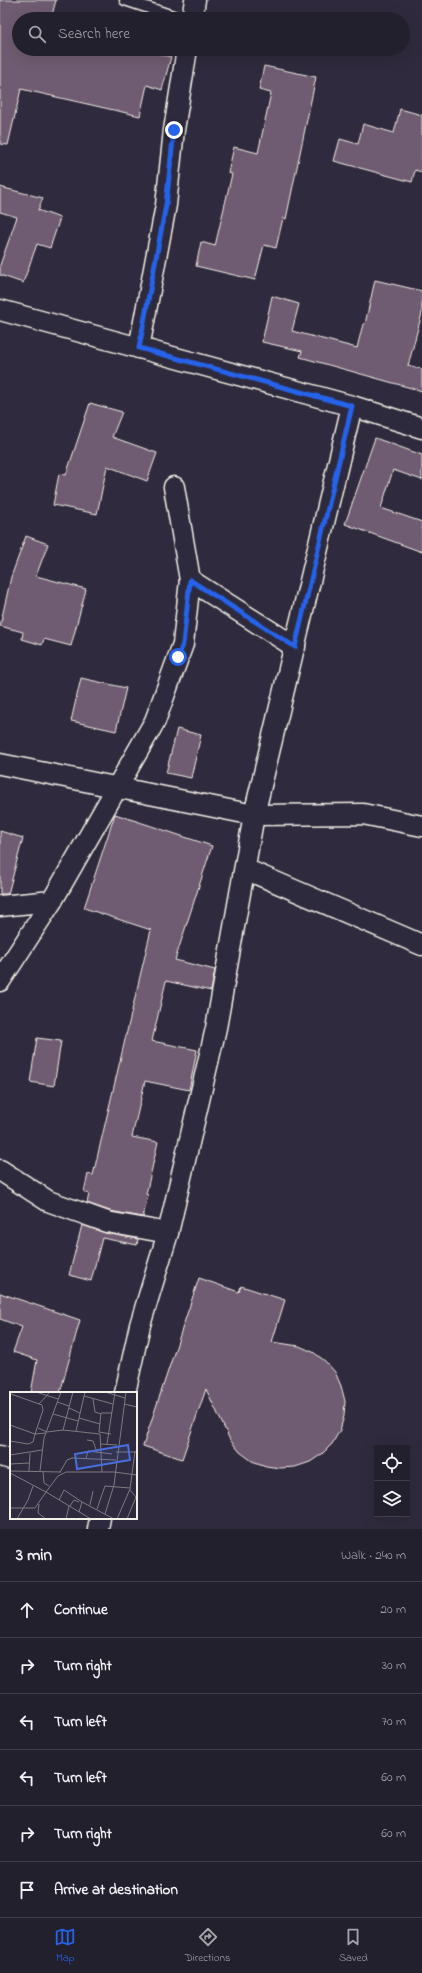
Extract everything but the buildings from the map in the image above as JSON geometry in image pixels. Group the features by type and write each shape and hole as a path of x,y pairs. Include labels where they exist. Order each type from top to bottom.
{"street":[{"path":"193,12 195,0"},
{"path":"139,348 166,205 174,130 186,56"},
{"path":"0,310 352,406 422,428"},
{"path":"125,1392 140,1325 168,1233 216,1028 254,815 352,406"},
{"path":"0,981 52,901 155,721 183,644 190,580 174,487"},
{"path":"190,580 295,647"},
{"path":"0,764 254,815 363,814 422,826"},
{"path":"245,869 422,945"},
{"path":"0,906 52,901"},
{"path":"0,1170 48,1201 107,1222 168,1233"},
{"path":"0,1456 10,1460"},
{"path":"98,1529 100,1519"}],"lane":[{"path":"125,0 161,12"}],"route":[{"path":"174,130 166,205 139,348 352,406 295,647 190,580 183,644 178,657"}]}
